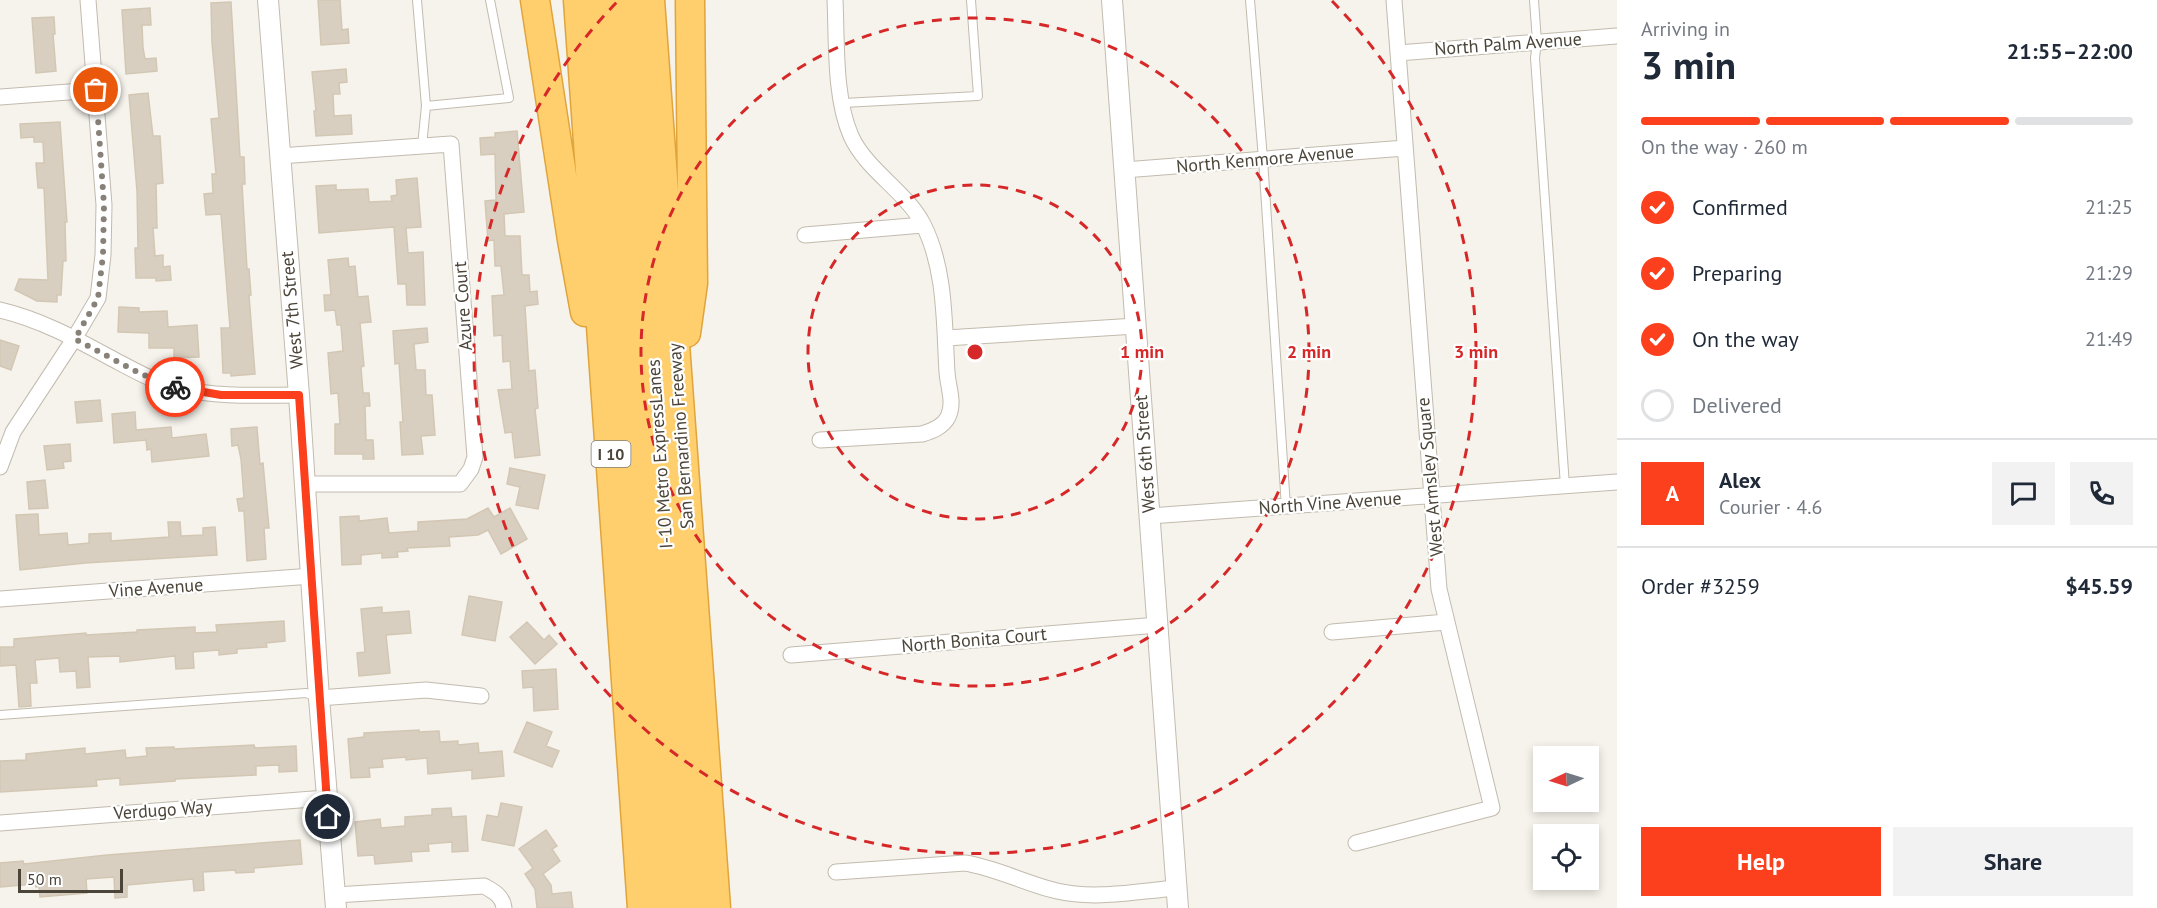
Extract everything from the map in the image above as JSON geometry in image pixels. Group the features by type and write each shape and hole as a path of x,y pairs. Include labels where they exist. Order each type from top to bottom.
{"highway":[{"path":"535,0 572,240 611,451"},
{"name":"I 10","path":"578,0 642,908"},
{"name":"I-10 Metro ExpressLanes","path":"599,0 666,908"},
{"name":"I-10 Metro ExpressLanes","path":"627,0 673,648 694,908"},
{"name":"San Bernardino Freeway","path":"650,0 716,908"},
{"path":"678,388 693,283 690,0"}],"street":[{"path":"0,467 13,432 75,339 98,298 103,255 104,205 88,0"},
{"name":"West 7th Street","path":"268,0 306,484 319,698 335,901"},
{"path":"820,440 922,434 938,428 947,419 952,403 941,286 935,256 923,225 910,205 863,156 851,135 843,104 835,0"},
{"name":"West 6th Street","path":"1112,0 1178,908"},
{"name":"West Armsley Square","path":"1356,843 1492,808 1439,590 1394,0"},
{"name":"North Palm Avenue","path":"1398,53 1617,36"},
{"path":"0,97 96,90"},
{"name":"Azure Court","path":"306,484 460,484 471,469 475,457 451,144 422,146"},
{"path":"279,156 422,146"},
{"name":"North Kenmore Avenue","path":"1124,170 1405,148"},
{"path":"806,235 923,225"},
{"path":"0,310 22,315 75,339 141,374 179,388 221,395 299,395"},
{"path":"946,338 1136,326"},
{"name":"North Vine Avenue","path":"1150,516 1617,482"},
{"name":"Vine Avenue","path":"0,599 312,576"},
{"path":"1332,632 1446,622"},
{"name":"North Bonita Court","path":"791,655 1158,625"},
{"path":"319,698 426,690 481,696"},
{"name":"Verdugo Way","path":"0,823 326,798"},
{"path":"836,872 965,863 986,866 1059,891 1091,895 1177,888"},
{"path":"335,901 484,886 496,893 504,904 504,908"}],"lane":[{"path":"417,0 426,106 422,146"},
{"path":"426,106 509,98 490,0"},
{"path":"843,104 978,96 971,0"},
{"path":"1250,0 1286,507"},
{"path":"1534,0 1537,42 1535,58 1565,486"},
{"path":"0,715 306,693 319,698"}],"building":[{"path":"318,0 340,0 342,30 348,29 349,43 321,45"},
{"path":"231,2 240,157 244,157 245,184 242,184 255,374 231,376 231,373 223,373 221,328 230,328 221,214 206,215 204,194 213,193 212,174 216,174 211,119 219,118 211,3"},
{"path":"150,8 151,25 142,25 143,48 145,59 156,58 157,71 126,74 122,10"},
{"path":"54,17 56,71 36,73 32,18"},
{"path":"346,69 347,82 339,83 340,94 333,94 334,116 351,115 352,134 316,136 312,72"},
{"path":"148,93 153,136 160,136 163,183 156,184 157,228 153,228 155,256 163,255 163,267 170,266 171,280 156,281 156,278 136,278 137,191 129,95"},
{"path":"60,122 67,222 65,222 66,261 63,261 61,295 57,295 57,302 37,301 15,290 19,279 48,280 44,188 38,188 36,163 44,163 43,142 34,142 34,137 21,138 20,124"},
{"path":"517,131 524,212 504,214 505,236 520,236 522,275 529,275 530,292 537,291 538,304 525,306 529,371 535,370 538,408 535,409 540,455 515,458 512,432 505,433 498,390 512,389 510,361 503,362 502,335 494,336 492,296 504,295 501,266 495,266 494,240 488,241 485,201 496,200 495,154 481,155 480,138 495,137 495,133"},
{"path":"417,178 421,227 406,228 408,253 423,252 425,305 407,305 406,284 398,284 394,227 319,233 316,186 336,185 336,190 368,189 369,202 392,201 391,196 397,195 396,180"},
{"path":"348,258 349,267 355,266 358,297 368,296 371,322 360,323 364,366 361,367 363,393 369,393 370,406 365,406 366,440 373,440 374,459 363,459 363,454 335,454 335,424 340,424 338,393 331,394 328,353 343,351 341,325 337,325 335,310 325,311 324,295 331,295 328,260"},
{"path":"119,307 139,308 139,312 167,311 168,327 197,325 199,357 174,358 174,348 149,348 149,333 118,332"},
{"path":"427,328 428,342 414,344 416,370 425,370 426,395 432,395 435,435 421,436 423,454 402,455 400,422 403,422 399,363 395,364 393,331"},
{"path":"0,340 19,346 11,370 0,366"},
{"path":"100,400 102,421 77,423 75,402"},
{"path":"135,412 136,430 171,427 172,438 206,434 209,456 152,462 151,449 147,450 146,440 114,443 112,414"},
{"path":"257,427 269,528 264,528 266,559 247,561 244,511 239,511 237,499 244,498 241,459 238,445 232,446 231,429"},
{"path":"70,444 71,461 63,462 64,468 47,470 44,446"},
{"path":"510,468 545,475 538,509 516,505 520,487 507,484"},
{"path":"45,480 48,508 29,509 27,482"},
{"path":"488,508 494,517 510,508 527,539 501,554 488,530 478,535 449,537 450,546 407,548 408,551 397,552 398,557 382,558 382,553 361,555 361,564 342,565 340,517 359,516 359,521 387,518 389,533 418,531 418,522 467,519"},
{"path":"38,514 39,535 67,533 68,545 89,543 89,534 111,533 111,541 169,537 168,522 180,522 181,536 203,535 203,528 215,527 217,555 85,563 20,570 16,515"},
{"path":"469,596 502,602 495,641 462,635"},
{"path":"382,607 382,613 409,611 411,633 386,635 390,673 359,676 357,653 365,652 361,609"},
{"path":"284,621 285,641 266,643 267,647 237,649 237,653 219,655 219,650 193,652 194,668 176,669 175,656 120,662 120,656 88,657 90,687 77,688 76,671 60,672 59,658 35,660 37,683 30,683 31,706 19,707 16,665 0,666 0,647 14,647 14,639 195,627 195,633 217,632 216,625"},
{"path":"527,622 544,640 549,635 557,644 535,664 510,637"},
{"path":"556,669 558,709 534,711 533,687 523,688 522,671"},
{"path":"527,722 552,732 546,746 559,751 552,767 514,752"},
{"path":"419,730 419,732 439,731 440,742 458,741 458,745 478,743 479,753 502,751 504,776 472,779 472,770 428,774 427,758 406,760 406,757 382,759 383,767 369,768 370,777 351,778 348,739 364,737 364,733"},
{"path":"254,745 255,748 296,746 297,771 279,772 279,765 256,766 256,775 175,779 175,781 120,785 120,778 96,780 97,786 0,792 0,761 26,760 26,754 85,748 85,754 125,750 126,758 147,756 146,748"},
{"path":"501,803 522,807 514,846 482,840 487,815 498,817"},
{"path":"451,808 452,817 466,816 468,851 452,852 452,842 428,844 429,851 411,852 412,861 375,864 374,855 358,856 355,822 380,819 381,828 405,826 405,817 432,815 432,809"},
{"path":"546,830 557,846 552,849 560,861 543,874 551,885 552,894 571,892 573,908 537,908 535,889 525,874 533,868 519,849"},
{"path":"300,840 302,864 254,868 254,872 236,873 235,870 203,872 204,890 194,891 193,879 127,885 127,897 115,898 114,877 86,879 87,893 40,897 39,886 36,887 35,884 0,887 0,863 23,861 24,864"}],"way so far":[{"path":"96,90 104,205 103,255 98,298 75,339 141,374 175,387"}],"route":[{"path":"175,387 221,395 299,395 328,817"}]}
